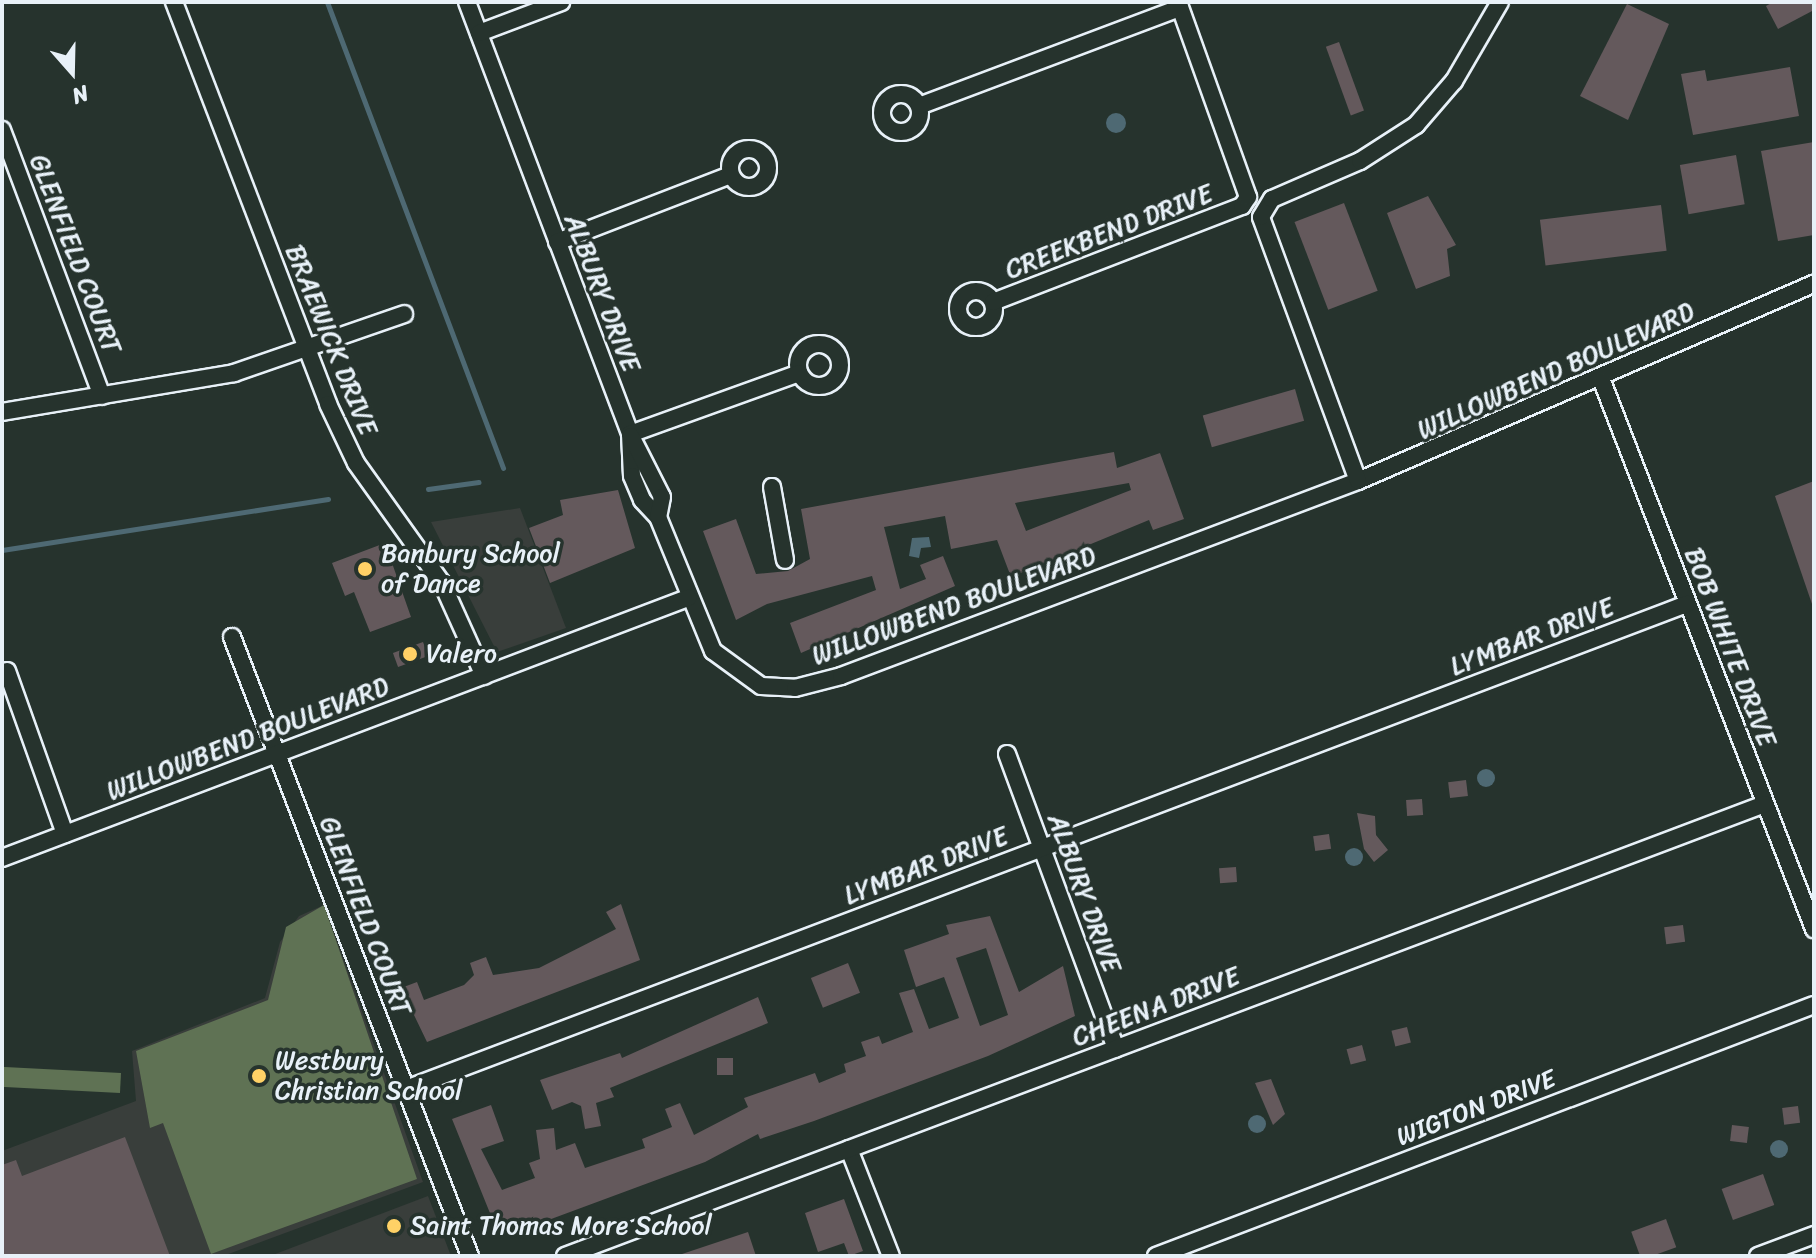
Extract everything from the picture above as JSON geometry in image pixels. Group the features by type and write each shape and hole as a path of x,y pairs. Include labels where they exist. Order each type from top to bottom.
{"street":[{"name":"BRAEWICK DRIVE","path":"174,2 307,351 356,463 442,583 484,676"},
{"name":"ALBURY DRIVE","path":"467,2 630,434 662,497 658,517 688,598"},
{"path":"479,33 561,2"},
{"path":"1358,481 1261,217 1272,199 1360,161 1416,125 1454,81 1500,2"},
{"path":"919,106 1179,5"},
{"name":"CREEKBEND DRIVE","path":"993,302 1242,206 1247,185 1179,5"},
{"name":"GLENFIELD COURT","path":"2,130 102,396"},
{"path":"557,242 731,175"},
{"name":"WILLOWBEND BOULEVARD","path":"2,858 688,598 713,651 733,673 761,686 795,688 1358,481 1602,381 1814,284"},
{"path":"2,412 102,396 307,351 404,314"},
{"path":"630,434 799,373"},
{"name":"BOB WHITE DRIVE","path":"1602,381 1814,929"},
{"path":"772,487 785,560"},
{"name":"LYMBAR DRIVE","path":"406,1089 1687,604"},
{"name":"GLENFIELD COURT","path":"232,637 470,1256"},
{"path":"7,671 65,834"},
{"name":"ALBURY DRIVE","path":"1007,754 1116,1048"},
{"name":"CHEENA DRIVE","path":"565,1256 1765,804"},
{"name":"WIGTON DRIVE","path":"1156,1256 1814,1005"},
{"path":"849,1149 891,1256"},
{"path":"1758,1256 1814,1235"}],"shaded area":[{"path":"520,508 566,628 497,652 431,522"},
{"name":"Westbury Christian School","path":"324,905 423,1182 223,1256 2,1256 2,1151 136,1101 132,1051 265,998 280,942 299,916"},
{"name":"Saint Thomas More School","path":"428,1196 451,1256 270,1256"}],"green space":[{"name":"Westbury Christian School","path":"324,905 417,1179 211,1254 163,1123 150,1128 136,1051 268,1000 286,927"},
{"path":"2,1067 121,1073 120,1093 2,1087"}],"water":[{"path":"1116,113 1123,116 1126,123 1123,130 1116,133 1109,130 1106,123 1109,116"},
{"path":"929,537 931,547 921,548 919,558 909,556 912,538"},
{"path":"1486,769 1495,778 1486,787 1477,778"},
{"path":"1354,848 1363,857 1354,866 1345,857"},
{"path":"1257,1115 1266,1124 1257,1133 1248,1124"},
{"path":"1779,1140 1788,1149 1779,1158 1770,1149"}],"building":[{"path":"1773,2 1814,2 1814,10 1778,29 1766,6"},
{"path":"1627,4 1669,24 1628,120 1580,96"},
{"path":"1339,42 1364,111 1351,115 1326,47"},
{"path":"1790,67 1799,116 1693,135 1681,74 1705,70 1707,81"},
{"path":"1814,142 1814,235 1778,241 1761,151"},
{"path":"1736,155 1745,204 1689,214 1680,165"},
{"path":"1428,196 1456,245 1447,249 1450,276 1416,289 1387,213"},
{"path":"1344,203 1378,291 1328,310 1295,222"},
{"path":"1661,205 1667,251 1546,266 1540,220"},
{"path":"1295,389 1304,421 1212,447 1203,415"},
{"path":"1114,452 1117,468 1160,453 1184,519 1153,530 1149,520 1011,577 997,540 951,549 945,516 884,527 900,589 926,579 920,565 943,556 955,586 801,653 790,623 876,590 872,576 767,604 736,620 703,531 736,519 756,574 788,571 810,559 801,509","holes":["1129,483 1131,490 1026,531 1015,503"]},
{"path":"1814,481 1814,604 1812,604 1775,496"},
{"path":"618,490 635,548 550,583 529,528 563,515 560,500"},
{"path":"385,543 411,617 370,632 354,592 345,596 332,563"},
{"name":"Valero","path":"423,642 428,656 398,667 393,653"},
{"path":"1466,780 1468,796 1450,798 1448,782"},
{"path":"1422,799 1423,815 1407,816 1406,800"},
{"path":"1357,813 1375,816 1376,835 1388,850 1374,862 1364,849"},
{"path":"1329,834 1331,849 1315,851 1313,836"},
{"path":"1236,867 1237,882 1220,883 1219,868"},
{"path":"621,904 640,960 427,1042 401,988 417,982 424,1000 464,985 474,975 470,963 486,957 493,975 539,968 616,929 606,912"},
{"path":"990,916 1019,992 1063,966 1075,1016 988,1056 814,1121 760,1139 758,1134 705,1162 500,1238 452,1119 491,1105 504,1141 481,1149 502,1190 535,1178 529,1163 540,1159 536,1130 554,1128 556,1150 575,1143 585,1168 645,1148 642,1139 672,1127 665,1109 680,1103 694,1135 748,1107 744,1098 815,1073 819,1083 846,1072 844,1064 866,1056 861,1042 879,1036 882,1044 913,1032 899,993 914,989 929,1029 959,1018 944,977 916,987 904,950 949,934 946,925","holes":["986,948 1008,1015 980,1026 956,958"]},
{"path":"1683,925 1685,942 1666,944 1664,927"},
{"path":"848,963 860,993 823,1008 811,978"},
{"path":"758,997 768,1023 610,1088 614,1097 596,1103 601,1126 585,1129 581,1106 572,1102 552,1110 540,1080 620,1053 622,1058"},
{"path":"1407,1027 1411,1043 1395,1046 1391,1031"},
{"path":"1362,1045 1366,1060 1351,1065 1347,1049"},
{"path":"717,1058 733,1058 733,1075 717,1075"},
{"path":"1271,1079 1285,1114 1273,1125 1255,1083"},
{"path":"1798,1106 1800,1123 1784,1125 1782,1108"},
{"path":"1732,1125 1749,1127 1747,1143 1730,1141"},
{"path":"125,1137 170,1256 2,1256 2,1165 16,1160 22,1176"},
{"path":"1763,1174 1774,1205 1733,1220 1722,1189"},
{"path":"844,1199 863,1251 849,1256 844,1243 818,1252 805,1213"},
{"path":"1666,1219 1676,1247 1652,1256 1640,1256 1631,1232"},
{"path":"748,1232 756,1256 682,1254"}],"waterway":[{"path":"327,2 503,468"},
{"path":"428,489 479,482"},
{"path":"2,550 328,499"}],"place":[{"name":"Banbury School of Dance","path":"365,569"},
{"name":"Valero","path":"410,654"},
{"name":"Westbury Christian School","path":"259,1076"},
{"name":"Saint Thomas More School","path":"394,1226"}]}
